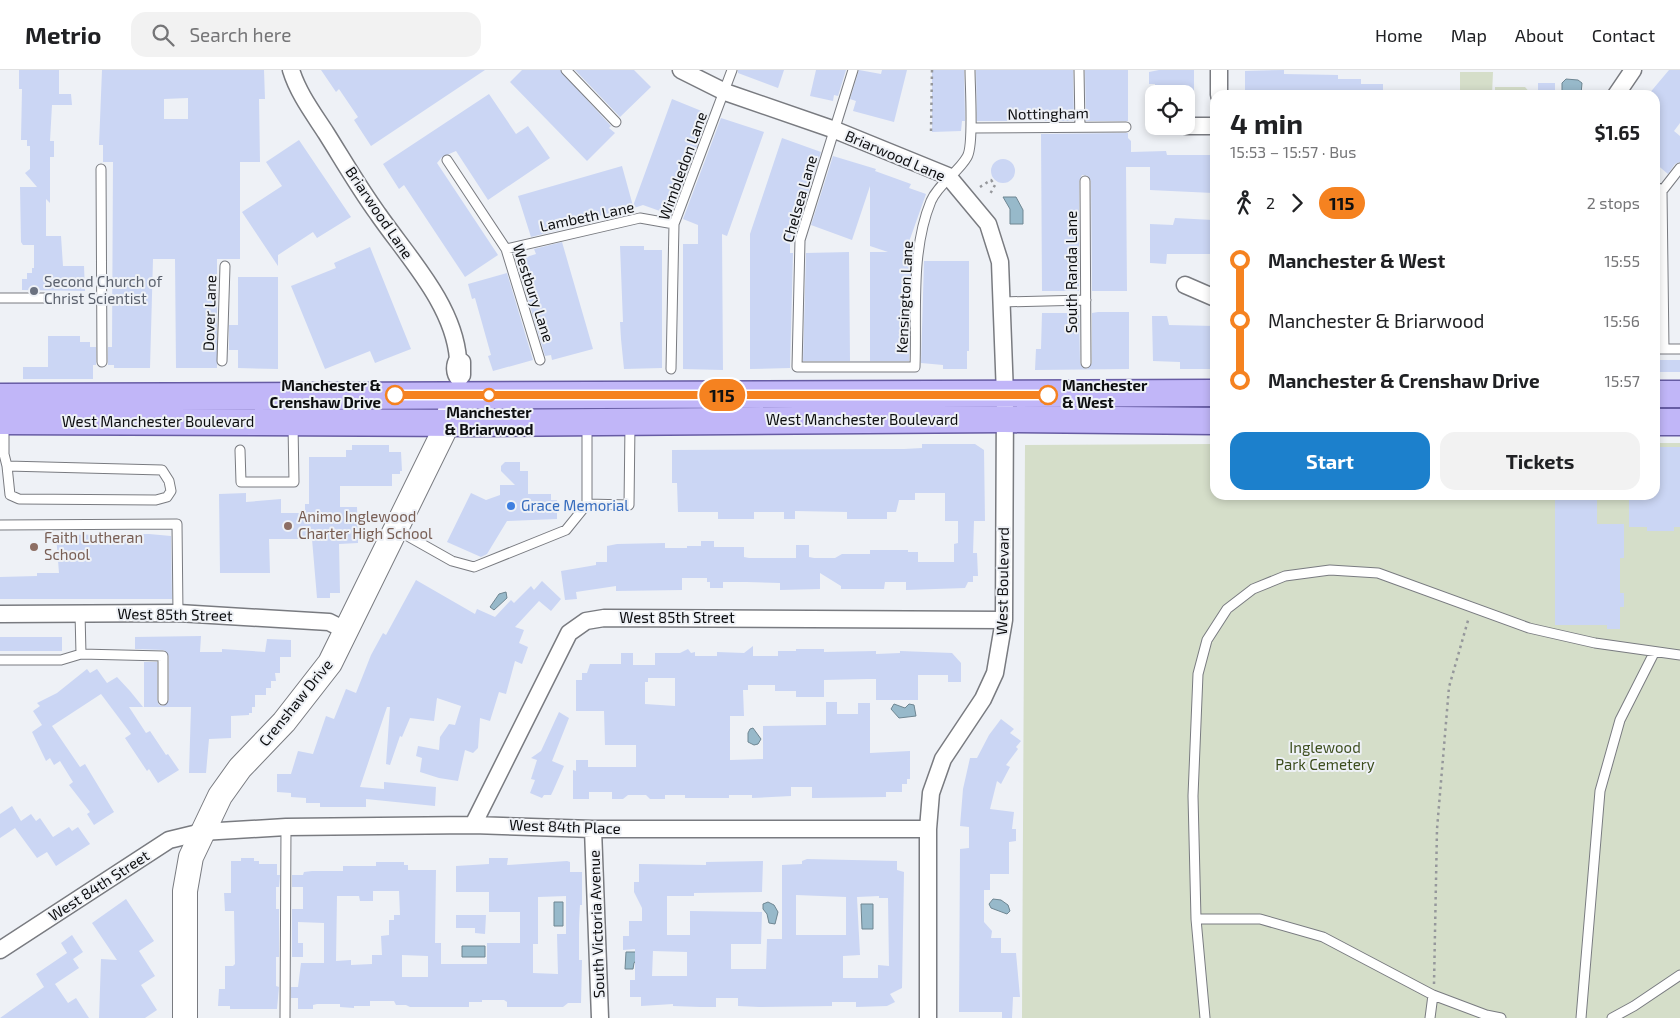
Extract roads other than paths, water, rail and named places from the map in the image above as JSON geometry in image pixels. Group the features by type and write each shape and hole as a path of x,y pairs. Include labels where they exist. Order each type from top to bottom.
{"main road":[{"name":"West Manchester Boulevard","path":"1,413 456,387 1004,407 1210,421"},
{"name":"Crenshaw Drive","path":"185,1018 185,891 191,857 220,796 240,768 284,722 311,690 330,663 448,423 456,387"},
{"name":"West Manchester Boulevard","path":"1,413 293,422 587,423 1004,407 1210,393"},
{"path":"1660,394 1680,394"},
{"path":"1660,422 1680,422"}],"street":[{"name":"Briarwood Lane","path":"291,70 295,85 322,128 376,211 442,306 455,337 458,359 455,362 456,387"},
{"name":"Briarwood Lane","path":"680,70 725,92 835,130 948,176 988,224 1000,262 1004,407"},
{"path":"1220,70 1220,90"},
{"path":"1619,90 1633,70"},
{"path":"1195,126 1210,126"},
{"path":"1184,285 1210,296"},
{"name":"West Boulevard","path":"928,1018 928,829 931,793 943,759 983,699 995,673 1004,620 1004,407"},
{"name":"West 85th Street","path":"0,614 178,613 329,622 347,631"},
{"name":"West 85th Street","path":"473,825 569,633 586,621 604,618 1004,620"},
{"name":"West 84th Place","path":"202,832 286,827 473,825 593,829 928,829"},
{"name":"South Victoria Avenue","path":"593,829 600,1018"},
{"name":"West 84th Street","path":"0,950 169,840 202,832"}],"lane":[{"path":"566,70 616,122"},
{"name":"Wimbledon Lane","path":"671,369 674,224 732,70"},
{"name":"Chelsea Lane","path":"853,70 800,240 797,367 915,367"},
{"name":"Kensington Lane","path":"915,367 918,248 932,200 948,176 968,156 971,128 970,70"},
{"path":"1079,70 1080,127"},
{"name":"Nottingham","path":"971,128 1126,127"},
{"name":"Westbury Lane","path":"447,160 506,248 540,360"},
{"path":"1660,188 1680,168"},
{"path":"101,169 102,362"},
{"name":"South Randa Lane","path":"1085,181 1086,363"},
{"name":"Lambeth Lane","path":"506,248 640,218 674,224"},
{"name":"Dover Lane","path":"222,361 225,266"},
{"path":"0,298 50,298"},
{"path":"1002,302 1086,300"},
{"path":"1660,349 1680,348"},
{"path":"1,413 8,491 10,495 19,499 156,500 167,497 171,491 169,481 162,470 7,466"},
{"path":"240,450 241,482 294,482 293,422"},
{"path":"587,504 629,505 630,422"},
{"path":"395,529 452,561 474,567 566,530 587,504 587,423"},
{"path":"0,525 177,524 178,613"},
{"path":"1205,1018 1196,919 1193,796 1198,674 1207,640 1227,609 1254,589 1285,576 1330,570 1378,574 1472,606 1529,628 1595,643 1654,653 1680,655"},
{"path":"80,614 81,654"},
{"path":"1581,1018 1600,791 1620,720 1654,653"},
{"path":"0,660 61,660 81,654 163,656 164,700"},
{"path":"285,1018 286,827"},
{"path":"1196,919 1260,919 1323,937 1434,995 1486,1015 1501,1018"},
{"path":"1612,1018 1634,1006 1680,975"},
{"path":"1430,1018 1434,995"}],"water":[{"path":"1566,79 1578,80 1582,83 1581,90 1562,90 1562,83"},
{"path":"1003,197 1016,197 1023,210 1023,224 1010,224 1010,209"},
{"path":"506,592 507,598 494,610 490,607 499,594"},
{"path":"894,704 905,708 909,704 914,705 916,716 899,718 891,709"},
{"path":"753,728 761,739 758,744 754,745 748,742 748,733"},
{"path":"993,899 1001,900 1008,905 1010,911 1007,914 991,908 989,904"},
{"path":"554,902 563,902 563,926 554,926"},
{"path":"768,902 774,905 778,912 775,924 769,923 767,914 763,909 763,904"},
{"path":"861,904 873,904 873,929 862,929"},
{"path":"462,946 485,946 485,957 462,957"},
{"path":"626,952 643,952 634,963 633,969 625,969"}],"place":[{"name":"Second Church of Christ Scientist","path":"34,291"},
{"name":"Manchester & Crenshaw Drive","path":"395,395"},
{"name":"Manchester & Briarwood","path":"489,395"},
{"name":"Manchester & West","path":"1048,395"},
{"name":"Grace Memorial","path":"511,506"},
{"name":"Animo Inglewood Charter High School","path":"288,526"},
{"name":"Faith Lutheran School","path":"34,547"}],"park label":[{"name":"Inglewood Park Cemetery","path":"1325,756"}]}
